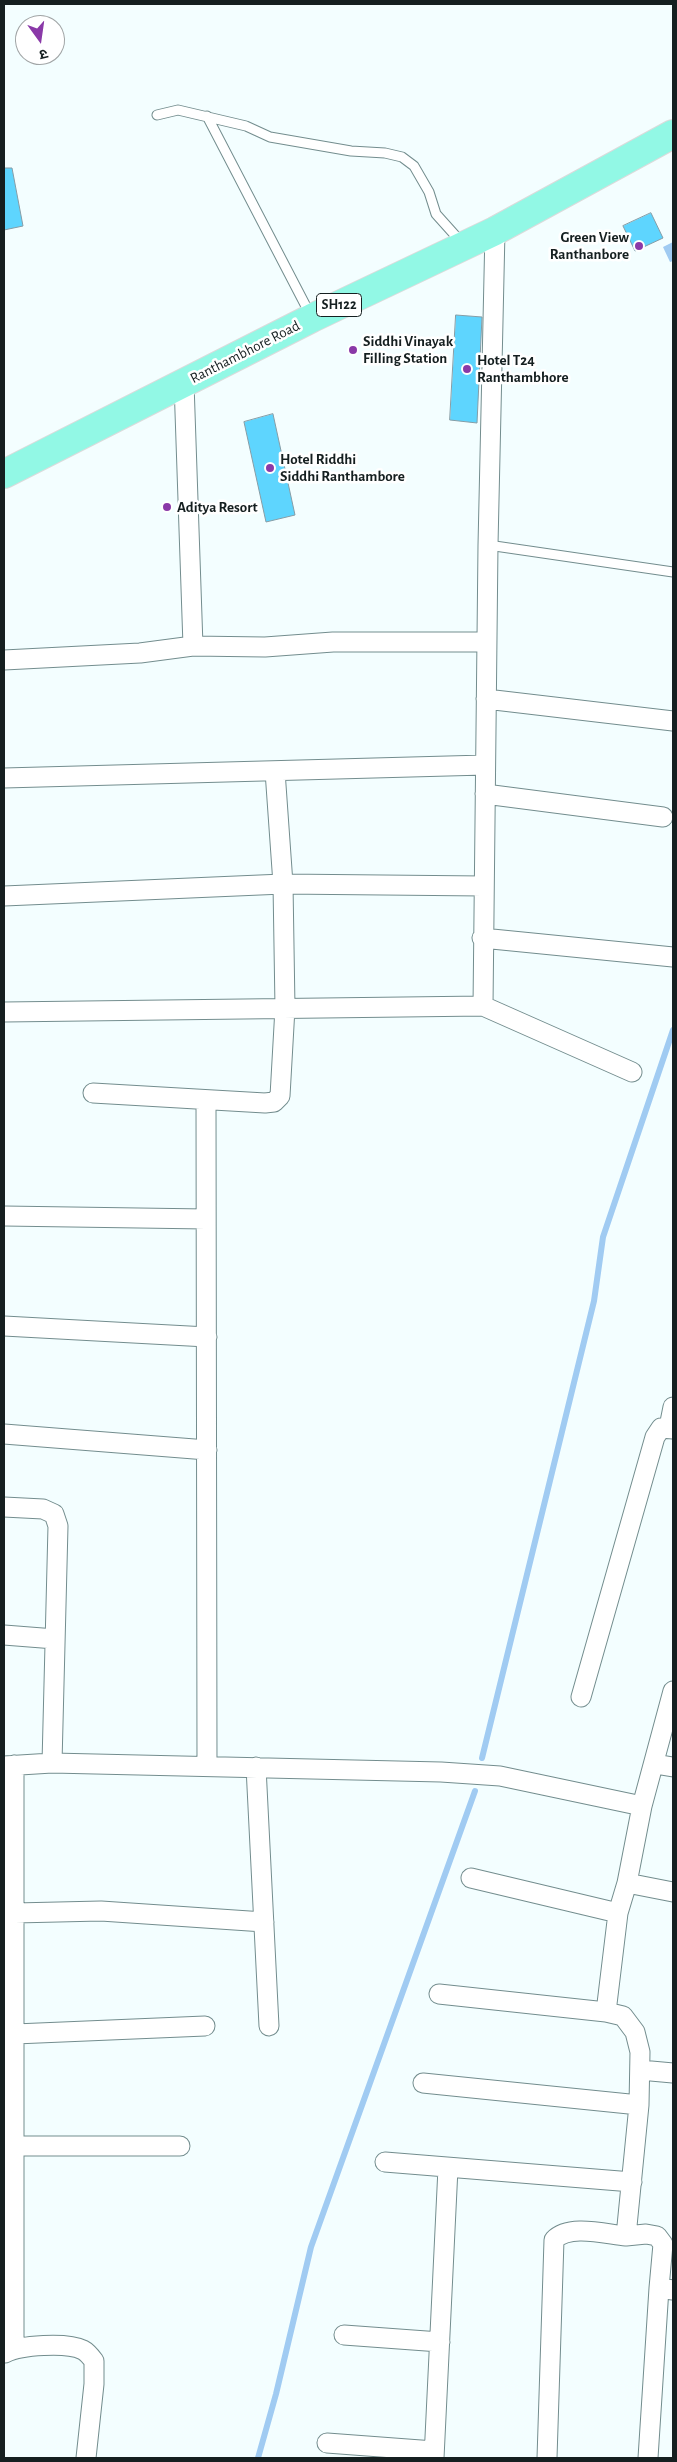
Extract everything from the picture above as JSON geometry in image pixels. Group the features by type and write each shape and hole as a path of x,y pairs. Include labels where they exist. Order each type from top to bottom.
{"main road":[{"name":"Ranthambhore Road","path":"4,474 312,318 495,231 673,134"}],"street":[{"path":"483,1006 482,938 486,642 495,231"},
{"path":"184,384 193,646"},
{"path":"4,660 140,653 193,646 265,647 333,642 486,642"},
{"path":"486,699 673,721"},
{"path":"4,778 485,765"},
{"path":"93,1093 265,1103 274,1102 280,1096 285,1008 283,884 275,771"},
{"path":"485,794 663,817"},
{"path":"4,896 283,884 483,886"},
{"path":"482,938 673,957"},
{"path":"4,1012 483,1006 632,1072"},
{"path":"206,1100 207,1766"},
{"path":"4,1216 206,1219"},
{"path":"4,1326 207,1337"},
{"path":"581,1697 654,1437 661,1428 671,1428 673,1407"},
{"path":"4,1434 207,1450"},
{"path":"4,1507 43,1509 54,1514 58,1526 52,1763"},
{"path":"4,1635 55,1639"},
{"path":"606,2012 618,1913 627,1883 642,1806 664,1765 673,1691"},
{"path":"86,2458 94,2384 94,2361 85,2350 68,2346 9,2351 15,2146 15,1913 9,1766 52,1763 441,1772 500,1776 642,1806"},
{"path":"256,1767 270,2026"},
{"path":"471,1878 618,1913"},
{"path":"627,1883 673,1892"},
{"path":"15,1913 102,1911 264,1922"},
{"path":"439,1994 606,2012 622,2016 635,2032 640,2052 640,2105 626,2236"},
{"path":"15,2034 205,2026"},
{"path":"640,2070 673,2073"},
{"path":"423,2083 640,2105"},
{"path":"15,2146 180,2146"},
{"path":"385,2162 632,2182"},
{"path":"327,2443 434,2455 448,2168"},
{"path":"547,2458 554,2240 560,2234 570,2232 626,2236 646,2234 657,2236 664,2244 666,2289 648,2458"},
{"path":"344,2335 440,2342"}],"lane":[{"path":"157,115 178,110 246,126 270,136 351,151 385,153 402,157 414,166 425,185 436,214 463,245"},
{"path":"208,116 312,318"},
{"path":"488,545 673,572"}],"water":[{"path":"673,242 673,261 670,262 663,247"}],"building":[{"path":"4,168 12,168 23,226 4,230"},
{"path":"651,213 663,238 635,251 623,226"},
{"name":"Hotel T24 Ranthambhore","path":"456,315 482,317 477,423 450,420"},
{"name":"Hotel Riddhi Siddhi Ranthambore","path":"273,414 295,515 266,522 244,422"}],"waterway":[{"path":"482,1758 594,1301 603,1237 673,1030"},
{"path":"258,2458 276,2394 311,2247 475,1791"}],"place":[{"name":"Green View Ranthanbore","path":"639,246"},
{"name":"Siddhi Vinayak Filling Station","path":"353,350"},
{"name":"Hotel T24 Ranthambhore","path":"467,369"},
{"name":"Hotel Riddhi Siddhi Ranthambore","path":"270,468"},
{"name":"Aditya Resort","path":"167,507"}]}
